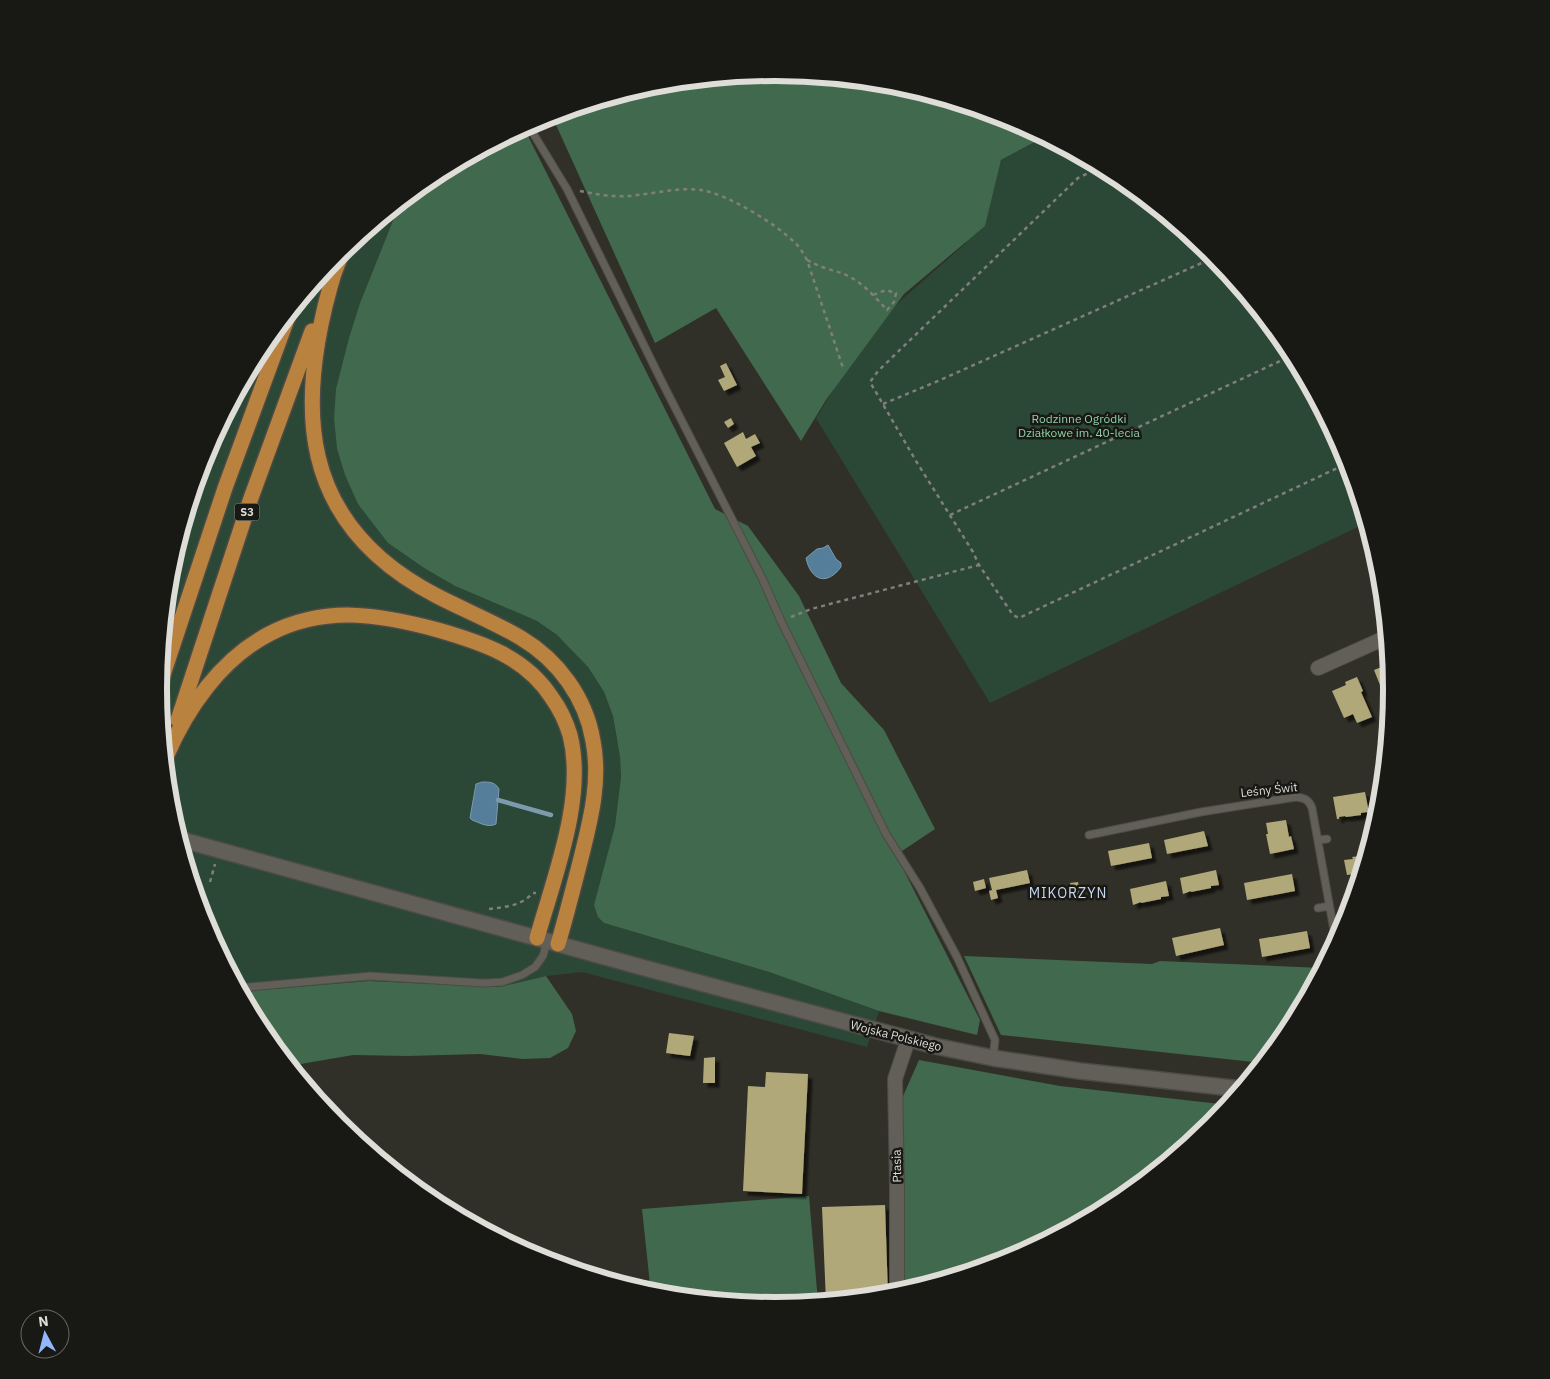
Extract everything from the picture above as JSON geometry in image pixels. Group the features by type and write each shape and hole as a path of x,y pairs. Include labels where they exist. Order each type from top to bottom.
{"highway":[{"name":"S3","path":"170,747 246,515 335,270"},
{"path":"335,270 326,299 318,340 312,375 312,395 317,453 327,484 336,503 366,546 398,573 437,596 522,638 545,656 567,680 578,697 589,722 596,760 594,797 586,840 547,941"},
{"name":"S3","path":"168,661 222,497 280,336"},
{"path":"170,749 195,703 230,664 268,635 308,620 353,614 380,617 456,635 504,653 525,667 542,684 562,714 570,736 574,764 574,789 547,941"}],"street":[{"path":"1318,668 1381,640"},
{"name":"Wojska Polskiego","path":"186,841 908,1040 992,1058 1080,1071 1234,1088"},
{"name":"Ptasia","path":"897,1285 894,1078 908,1040"}],"lane":[{"path":"532,132 567,189 662,382 762,578 781,621 886,834 920,888 957,957 995,1040 992,1058"},
{"name":"Leśny Świt","path":"1089,835 1201,812 1296,797 1304,798 1309,801 1312,808 1334,928"},
{"path":"1319,840 1327,839"},
{"path":"1318,908 1329,906"},
{"path":"244,987 370,976 483,983 502,982 522,975 535,967 543,956 547,941"}],"path":[{"path":"1092,171 1078,178 878,371 870,382 979,565 1013,615 1019,618 1341,466"},
{"path":"567,189 607,196 622,196 672,189 702,190 731,200 763,218 793,241 807,260 843,368"},
{"path":"807,260 855,280 887,310 894,302 896,293 886,290 873,295"},
{"path":"883,404 938,382 1207,261"},
{"path":"950,515 1285,359"},
{"path":"781,621 811,609 979,565"},
{"path":"210,882 216,860"}],"green space":[{"path":"775,81 854,86 894,93 971,114 1037,141 1001,160 985,226 904,294 826,400 801,441 716,308 655,343 555,123 618,102 656,93 696,86"},
{"path":"527,135 715,509 748,526 799,596 841,683 884,730 935,829 896,855 980,1020 977,1035 879,1011 769,972 604,923 598,917 594,905 615,826 621,777 620,757 613,716 604,692 588,667 557,635 537,621 455,586 424,568 388,543 358,504 345,475 337,449 334,419 336,389 360,303 395,215 437,184 471,163"},
{"name":"Rodzinne Ogródki Działkowe im. 40-lecia","path":"1037,141 1044,144 1113,184 1176,232 1205,259 1258,319 1302,385 1321,420 1337,457 1361,525 990,703 816,418 874,324 966,243 983,182 1002,160"},
{"path":"395,215 360,303 334,419 337,449 345,475 388,543 424,568 455,586 537,621 571,648 588,667 604,692 613,716 620,757 621,777 604,923 769,972 879,1011 867,1047 582,972 546,976 499,987 369,981 247,992 229,959 199,885 187,847 178,808 168,729 167,690 168,650 178,571 187,532 199,494 229,420 248,385 292,319 318,288 345,259"},
{"path":"964,956 1152,964 1160,961 1316,968 1281,1027 1256,1062 1001,1035"},
{"path":"546,976 572,1014 576,1031 568,1048 550,1058 523,1059 480,1054 353,1055 296,1065 247,992 369,981 499,987"},
{"path":"919,1060 1060,1086 1220,1104 1176,1147 1145,1172 1079,1216 1044,1235 1008,1251 971,1265 904,1284 900,1103"},
{"path":"809,1196 817,1296 775,1298 735,1296 696,1293 650,1285 642,1209"}],"water":[{"path":"828,545 836,559 841,563 841,567 836,573 825,579 816,576 812,572 806,558 817,549"},
{"path":"482,782 492,783 499,789 496,824 493,825 484,825 470,818 476,784"}],"building":[{"path":"726,363 737,385 724,391 718,380 725,377 720,366"},
{"path":"731,418 734,424 728,428 724,422"},
{"path":"743,432 746,439 755,434 760,443 751,447 756,456 737,467 724,443"},
{"path":"1382,667 1383,690 1382,690 1374,670"},
{"path":"1357,677 1363,691 1361,692 1372,717 1357,723 1353,714 1344,718 1332,691 1346,685 1345,682"},
{"path":"1365,792 1369,813 1339,817 1337,819 1333,797"},
{"path":"1286,820 1289,837 1291,836 1294,849 1270,854 1266,823"},
{"path":"1204,831 1208,846 1167,854 1164,840"},
{"path":"1149,843 1152,858 1111,866 1108,851"},
{"path":"1360,856 1354,874 1347,875 1344,860 1353,859 1352,857"},
{"path":"1027,870 1030,883 996,890 998,898 991,900 989,891 992,890 989,878"},
{"path":"1216,870 1219,885 1183,894 1180,878"},
{"path":"1292,874 1295,891 1247,900 1244,883"},
{"path":"984,879 986,888 975,891 973,882"},
{"path":"1166,881 1169,896 1133,905 1130,889"},
{"path":"1078,882 1081,895 1073,897 1070,883"},
{"path":"1220,928 1224,945 1176,956 1172,938"},
{"path":"1307,931 1310,948 1262,957 1259,939"},
{"path":"669,1033 694,1036 690,1056 666,1053"},
{"path":"715,1057 715,1083 703,1083 704,1058"},
{"path":"766,1072 808,1074 802,1194 743,1191 748,1086 765,1087"},
{"path":"885,1205 888,1287 826,1295 822,1207"}],"waterway":[{"path":"498,800 551,815"}],"district":[{"name":"MIKORZYN","path":"1068,893"}]}
